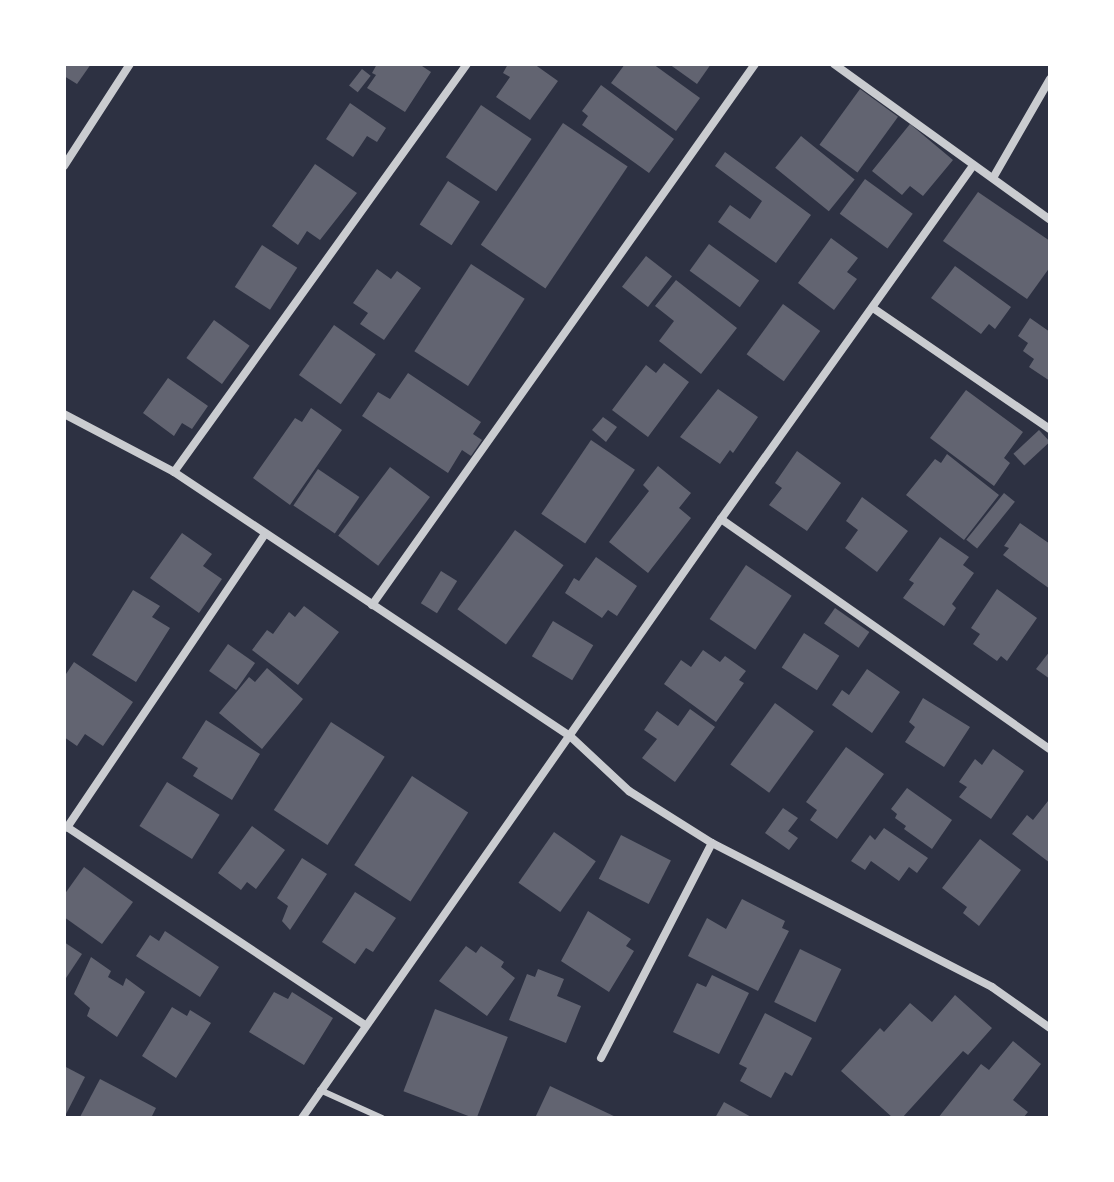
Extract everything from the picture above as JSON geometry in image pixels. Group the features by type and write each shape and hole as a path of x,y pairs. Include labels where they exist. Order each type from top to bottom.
{"street":[{"path":"64,166 130,64"},
{"path":"174,472 467,64"},
{"path":"372,605 755,64"},
{"path":"834,64 1050,220"},
{"path":"993,178 1050,79"},
{"path":"302,1118 721,519 973,166"},
{"path":"873,308 1050,429"},
{"path":"64,414 174,472 570,736 629,791 712,843 992,987 1050,1028"},
{"path":"721,519 1050,749"},
{"path":"265,534 67,827 365,1025"},
{"path":"601,1058 712,843"}],"lane":[{"path":"320,1090 382,1118"}],"building":[{"path":"64,64 91,64 77,84 64,76"},
{"path":"377,64 419,64 431,72 405,112 367,88 376,75 372,73"},
{"path":"508,64 534,64 558,81 530,120 496,97 510,77 503,73"},
{"path":"625,64 653,64 700,98 676,131 611,83"},
{"path":"669,64 711,64 697,84"},
{"path":"362,69 371,76 358,92 349,86"},
{"path":"601,85 674,139 649,173 582,125 588,116 582,111"},
{"path":"860,89 898,117 857,172 819,145"},
{"path":"350,103 386,128 377,142 367,136 353,157 326,139"},
{"path":"481,105 532,139 496,191 446,157"},
{"path":"563,123 628,167 545,288 481,245"},
{"path":"910,124 953,160 923,196 910,186 902,195 872,171"},
{"path":"801,136 855,179 829,211 775,168"},
{"path":"725,152 811,215 776,263 718,222 730,205 750,219 762,201 715,166"},
{"path":"315,164 357,193 320,240 307,231 298,245 272,226"},
{"path":"865,179 913,214 887,248 840,214"},
{"path":"448,181 480,202 452,245 420,225"},
{"path":"978,192 1050,241 1050,267 1027,299 943,241"},
{"path":"831,238 858,258 847,272 857,279 834,310 798,283"},
{"path":"709,244 759,280 740,307 690,271"},
{"path":"262,245 297,268 270,310 235,287"},
{"path":"646,256 672,276 648,307 622,287"},
{"path":"471,264 525,299 468,386 414,351"},
{"path":"955,266 1011,307 995,329 989,324 981,334 931,298"},
{"path":"377,269 391,279 397,271 421,288 384,340 360,324 368,313 353,303"},
{"path":"676,280 737,328 701,374 659,341 674,321 655,306"},
{"path":"783,304 820,331 784,381 747,354"},
{"path":"1030,318 1050,332 1050,381 1029,367 1034,359 1023,351 1028,343 1018,336"},
{"path":"214,320 250,346 222,384 186,358"},
{"path":"334,325 376,354 341,404 299,375"},
{"path":"664,363 689,382 648,437 612,410 646,365 656,373"},
{"path":"408,373 481,422 473,434 482,440 471,456 462,450 448,473 362,416 378,392 390,399"},
{"path":"168,378 208,406 192,429 182,423 174,436 143,413"},
{"path":"718,389 758,417 733,453 730,450 720,464 680,437"},
{"path":"966,390 1023,432 1004,458 1010,463 994,486 930,438"},
{"path":"311,408 342,430 290,505 253,478 295,418 302,422"},
{"path":"603,417 617,427 606,442 592,430"},
{"path":"1039,430 1050,442 1024,466 1013,454"},
{"path":"591,440 635,470 585,543 541,514"},
{"path":"797,451 841,483 807,531 769,505 782,488 775,483"},
{"path":"947,454 999,495 964,540 906,495 935,459 941,463"},
{"path":"658,466 691,493 679,508 691,518 648,573 609,542 649,491 643,485"},
{"path":"390,467 430,497 378,566 338,536"},
{"path":"318,469 359,497 335,533 293,505"},
{"path":"1004,493 1015,502 977,548 966,540"},
{"path":"862,497 908,531 877,572 845,548 858,530 846,521"},
{"path":"1020,523 1050,544 1050,589 1003,555 1009,548 1004,546"},
{"path":"515,530 564,565 506,645 457,609"},
{"path":"182,533 212,554 203,566 222,579 199,613 150,578"},
{"path":"940,537 969,557 963,565 974,573 952,604 956,608 944,626 903,598 914,583 909,580"},
{"path":"596,557 637,586 617,616 608,610 602,618 565,593 574,578 579,581"},
{"path":"746,565 792,596 755,650 710,619"},
{"path":"441,571 457,581 437,613 421,603"},
{"path":"997,589 1037,618 1007,661 1001,656 997,661 973,644 980,634 971,628"},
{"path":"133,590 160,606 152,617 170,628 136,682 92,655"},
{"path":"304,606 339,632 298,685 252,650 267,630 273,634 289,612 295,617"},
{"path":"835,608 869,632 859,648 824,624"},
{"path":"553,621 593,645 572,680 532,656"},
{"path":"804,633 839,656 817,690 782,667"},
{"path":"228,644 255,663 236,690 209,671"},
{"path":"703,650 720,662 725,656 746,671 739,680 744,683 716,722 664,684 681,660 691,667"},
{"path":"1050,651 1050,679 1036,669"},
{"path":"74,662 133,702 103,746 85,734 77,746 64,737 64,677"},
{"path":"267,668 303,699 262,749 219,713 249,677 255,682"},
{"path":"867,669 900,692 872,733 832,705 842,690 849,695"},
{"path":"923,698 970,727 944,767 905,742 915,727 909,722"},
{"path":"775,703 814,731 769,793 730,764"},
{"path":"690,709 715,727 675,782 642,758 657,739 644,730 657,711 678,726"},
{"path":"206,720 260,754 232,800 193,776 198,768 182,758"},
{"path":"331,722 385,757 327,845 274,810"},
{"path":"846,747 884,774 837,839 810,820 817,810 806,802"},
{"path":"993,749 1024,771 991,819 959,797 967,787 959,782 975,759 982,765"},
{"path":"412,776 468,812 410,901 354,865"},
{"path":"167,782 220,815 192,859 139,826"},
{"path":"907,788 952,820 932,849 904,829 906,826 895,818 897,814 891,809"},
{"path":"1048,801 1050,863 1012,834 1027,815 1033,820"},
{"path":"783,808 798,818 788,831 798,838 789,850 765,833"},
{"path":"252,826 285,850 256,889 247,882 241,890 218,873"},
{"path":"884,828 928,858 917,873 909,867 899,881 871,861 865,870 851,861 870,835 875,840"},
{"path":"554,832 596,861 560,912 518,883"},
{"path":"621,835 671,860 649,904 599,879"},
{"path":"980,839 1021,870 979,926 963,913 967,907 942,888"},
{"path":"302,858 327,874 290,930 282,921 288,906 277,898"},
{"path":"84,867 133,902 102,944 64,917 64,895"},
{"path":"355,892 396,918 373,952 366,948 355,964 322,942"},
{"path":"742,899 785,921 782,928 789,931 758,991 688,956 707,918 726,929"},
{"path":"588,911 631,939 626,946 634,951 609,992 561,961"},
{"path":"165,931 219,967 200,997 136,956 150,935 159,941"},
{"path":"64,942 82,954 64,981"},
{"path":"466,946 476,953 481,946 504,962 501,967 515,978 487,1016 439,981"},
{"path":"800,949 841,969 815,1022 774,1002"},
{"path":"91,957 111,971 108,977 123,986 126,978 145,992 117,1037 87,1016 90,1008 74,994"},
{"path":"538,969 564,979 557,996 581,1006 566,1043 509,1020 527,974 535,977"},
{"path":"712,975 749,993 719,1054 673,1032 697,983 706,987"},
{"path":"274,992 288,999 292,992 333,1018 304,1065 249,1032"},
{"path":"955,995 992,1028 968,1055 963,1051 902,1118 893,1118 841,1071 880,1028 884,1032 910,1003 932,1022"},
{"path":"172,1007 187,1016 190,1010 211,1023 176,1078 142,1056"},
{"path":"435,1009 508,1037 477,1118 403,1091"},
{"path":"765,1013 812,1038 792,1076 785,1072 771,1098 740,1081 747,1068 739,1064"},
{"path":"1013,1041 1041,1064 1013,1100 1028,1112 1023,1118 938,1118 981,1064 989,1070"},
{"path":"64,1066 85,1077 64,1118"},
{"path":"100,1079 156,1108 151,1118 80,1117"},
{"path":"550,1086 618,1118 535,1118"},
{"path":"724,1102 753,1118 715,1118"}]}
